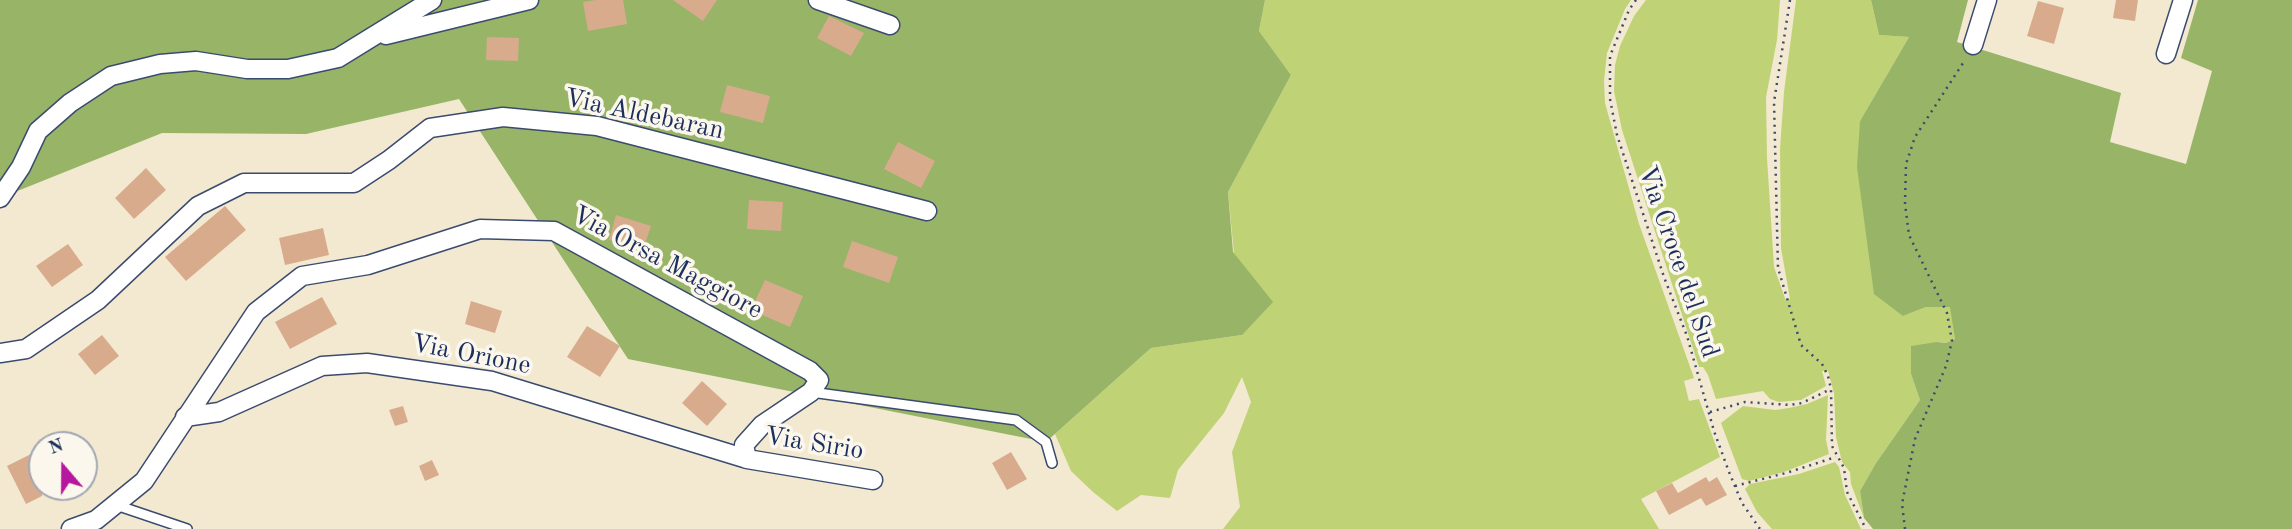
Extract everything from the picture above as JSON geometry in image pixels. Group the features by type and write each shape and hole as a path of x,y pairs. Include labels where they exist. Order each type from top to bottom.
{"street":[{"path":"0,198 21,167 38,131 70,103 111,76 159,64 196,61 247,69 288,69 338,58 432,0"},
{"path":"369,39 529,0"},
{"path":"818,0 890,26"},
{"path":"1973,45 1987,0"},
{"path":"2166,54 2183,0"},
{"name":"Via Aldebaran","path":"0,354 26,349 98,300 198,206 244,183 354,183 430,128 503,117 597,126 928,211"},
{"name":"Via Orsa Maggiore","path":"71,529 96,520 144,481 256,312 302,276 368,265 480,229 554,231 810,371"},
{"name":"Via Orione","path":"185,417 219,412 321,366 367,363 492,381 747,459"},
{"name":"Via Sirio","path":"810,371 819,380 811,392 762,425 744,445 747,459 873,480"}],"lane":[{"path":"811,392 1016,420 1046,442 1052,463"},
{"path":"115,505 187,529"}],"path":[{"name":"Via Croce del Sud","path":"1636,0 1629,10 1611,56 1609,99 1617,135 1664,277 1687,336 1709,412 1735,486 1742,503 1760,529"},
{"path":"1790,0 1774,103 1778,268 1801,345 1822,364 1831,389 1832,446 1844,468 1847,492 1866,529"},
{"path":"1905,529 1902,504 1915,439 1946,366 1952,341 1947,313 1909,235 1905,204 1906,164 1915,137 1973,45"},
{"path":"1709,412 1745,402 1790,405 1802,403 1831,389"},
{"path":"1735,486 1836,457"}],"green space":[{"path":"0,0 1265,0 1259,31 1291,75 1228,192 1233,252 1273,302 1242,335 1151,348 1046,442 628,359 459,99 306,134 162,133 0,198"},
{"path":"1265,0 1631,0 1607,53 1605,103 1639,224 1694,378 1684,381 1689,401 1699,399 1720,457 1641,499 1659,529 1223,529 1240,507 1232,452 1251,402 1242,377 1224,413 1178,470 1170,498 1141,495 1117,511 1071,471 1055,434 1151,348 1242,335 1228,192 1291,75 1259,31"},
{"path":"1646,0 1780,0 1777,40 1766,97 1767,158 1774,267 1786,301 1790,299 1781,248 1780,149 1784,92 1796,0 1871,0 1879,35 1909,37 1860,121 1903,316 1926,307 1951,307 1955,339 1946,343 1937,342 1911,374 1920,400 1860,491 1864,518 1851,484 1850,472 1842,462 1836,437 1834,393 1828,371 1822,371 1826,386 1801,400 1779,402 1770,399 1763,391 1716,399 1708,375 1703,367 1699,367 1622,130 1614,91 1615,65 1620,46 1634,16"},
{"path":"1871,0 1968,0 1957,42 2121,93 2110,142 2186,164 2212,71 2181,58 2198,0 2292,0 2292,529 1873,529 1864,518 1860,491 1920,400 1911,374 1911,346 1946,343 1955,339 1950,307 1926,307 1903,316 1874,294 1857,167 1860,121 1909,37 1879,35"},
{"path":"1828,395 1826,440 1829,454 1784,472 1749,481 1742,479 1721,423 1743,406 1775,410 1807,404"},
{"path":"1835,462 1839,467 1845,495 1861,529 1772,529 1757,512 1745,489 1750,484 1799,474"}],"building":[{"path":"623,0 627,24 588,31 583,2"},
{"path":"673,0 717,0 703,21"},
{"path":"2116,0 2138,0 2135,21 2113,18"},
{"path":"2038,1 2064,8 2054,44 2027,36"},
{"path":"829,16 864,33 851,56 817,38"},
{"path":"487,37 519,38 518,61 486,60"},
{"path":"727,85 770,96 763,123 720,112"},
{"path":"898,142 935,161 921,188 884,169"},
{"path":"146,168 166,190 134,219 115,198"},
{"path":"749,200 783,202 781,231 747,229"},
{"path":"225,206 246,230 186,281 165,257"},
{"path":"616,215 651,226 643,250 609,240"},
{"path":"323,228 329,255 285,265 279,238"},
{"path":"852,241 898,257 889,283 843,267"},
{"path":"68,244 83,265 52,287 36,266"},
{"path":"765,280 803,296 790,327 751,310"},
{"path":"322,297 337,324 290,349 275,322"},
{"path":"471,301 502,311 495,333 465,324"},
{"path":"587,326 620,346 600,377 567,357"},
{"path":"102,335 119,356 95,375 78,354"},
{"path":"702,381 727,404 707,426 682,403"},
{"path":"403,406 408,422 395,426 389,410"},
{"path":"1011,452 1027,479 1007,490 992,463"},
{"path":"28,456 28,501 32,501 26,504 7,466"},
{"path":"432,460 439,475 425,481 419,466"},
{"path":"1706,477 1709,482 1717,477 1727,495 1706,506 1701,498 1669,515 1656,491 1672,483 1678,493"}]}
